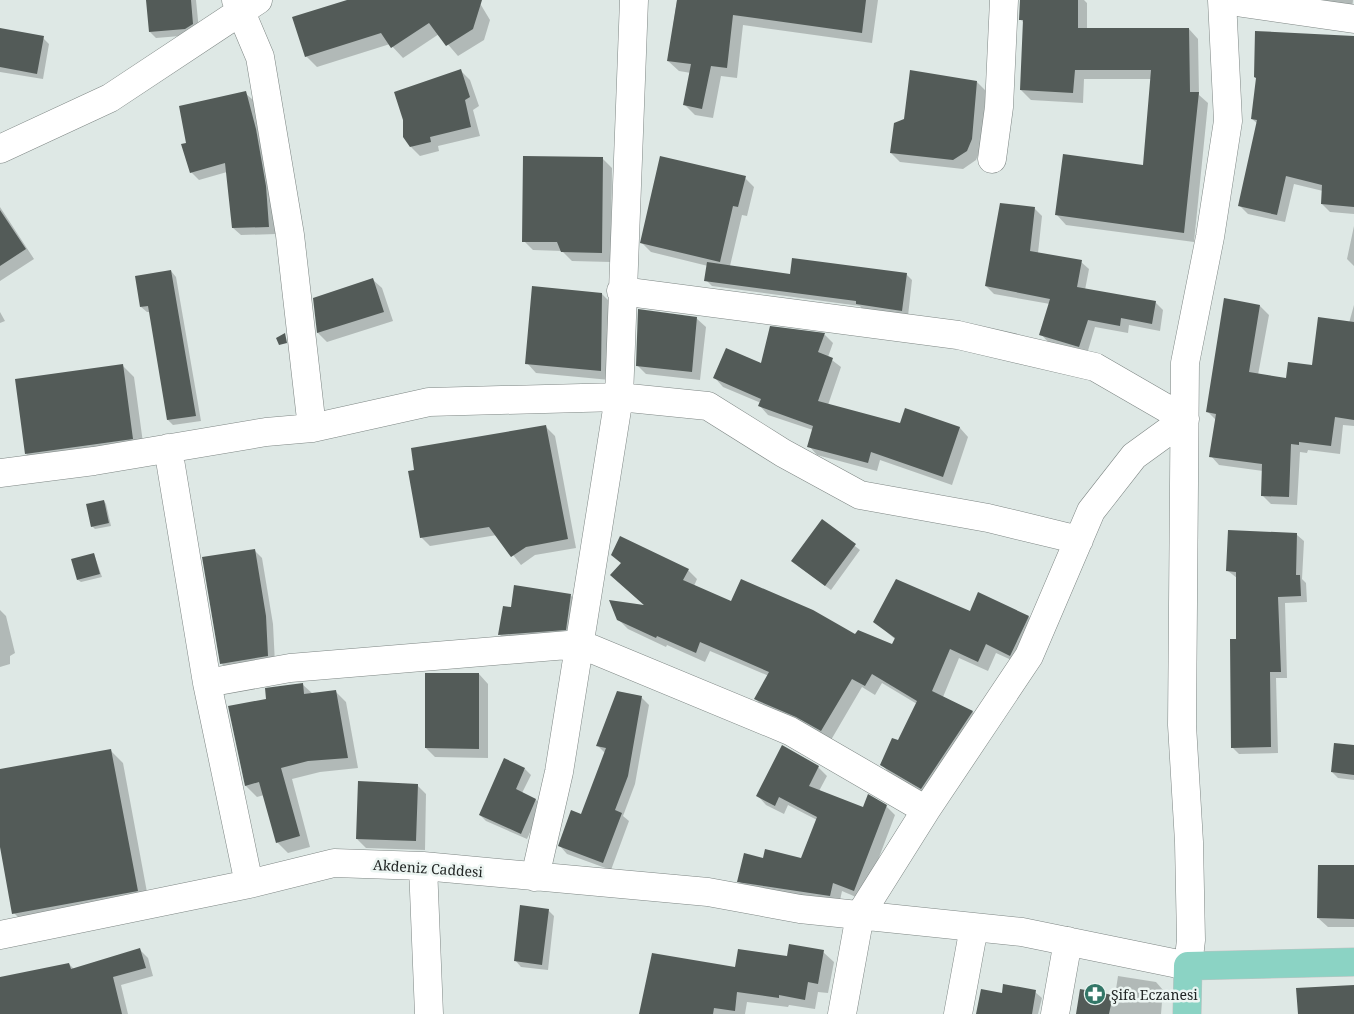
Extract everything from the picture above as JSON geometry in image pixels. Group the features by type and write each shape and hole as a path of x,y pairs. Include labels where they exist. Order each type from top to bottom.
{"main road":[{"path":"1187,1014 1188,966 1354,962"}],"street":[{"path":"535,877 559,772 619,397 621,291 634,0"},
{"path":"992,159 999,107 1004,0"},
{"path":"1188,966 1191,940 1189,842 1182,725 1185,363 1210,237 1228,121 1222,0 1354,19"},
{"path":"0,149 110,98 245,4 260,56 290,234 312,428"},
{"path":"621,291 958,335 1094,367 1185,419"},
{"path":"0,473 94,461 266,432 312,428 429,402 619,397 708,406 783,453 860,495 988,518 1078,540"},
{"path":"842,1014 860,915 926,810 1029,656 1091,511 1134,456 1185,419"},
{"path":"168,448 207,683 249,884"},
{"path":"207,683 290,668 580,644 790,731 926,810"},
{"name":"Akdeniz Caddesi","path":"0,935 249,884 334,863 423,866 708,892 800,909 1022,932 1188,966"},
{"path":"423,866 429,1014"},
{"path":"958,1014 974,927"},
{"path":"1055,1014 1068,941"}],"building":[{"path":"146,0 191,0 193,24 185,29 149,32"},
{"path":"347,0 482,0 473,29 446,46 429,23 391,48 381,33 305,57 292,17"},
{"path":"677,0 866,0 862,33 733,15 727,68 711,66 702,109 683,105 691,64 667,61"},
{"path":"1020,0 1078,0 1078,28 1189,28 1190,92 1199,92 1184,233 1055,215 1063,154 1143,165 1151,70 1075,70 1073,93 1020,90 1023,20 1019,20"},
{"path":"0,28 44,36 37,74 0,67"},
{"path":"1255,31 1354,36 1354,207 1321,204 1322,185 1286,176 1277,215 1238,206 1257,120 1251,119 1256,78 1254,77"},
{"path":"461,69 470,97 465,100 471,127 430,137 431,142 410,147 403,137 403,120 394,92"},
{"path":"910,70 977,81 972,139 967,151 953,160 890,153 894,123 904,119"},
{"path":"246,91 256,129 266,186 269,227 232,228 225,163 190,173 181,144 186,143 179,106"},
{"path":"523,156 603,157 602,253 561,252 557,242 522,242"},
{"path":"660,156 746,176 738,207 733,206 720,262 640,243"},
{"path":"1000,203 1035,207 1030,251 1082,260 1077,287 1156,301 1152,324 1121,318 1120,326 1088,320 1079,347 1039,335 1050,299 985,286"},
{"path":"0,210 26,249 0,266"},
{"path":"792,258 907,273 902,311 856,304 856,301 704,281 707,262 790,274"},
{"path":"171,270 196,416 167,420 148,306 140,307 135,276"},
{"path":"373,278 384,312 317,333 313,298"},
{"path":"532,286 602,293 601,371 525,364"},
{"path":"1224,298 1260,305 1249,372 1286,378 1288,362 1312,365 1318,317 1354,322 1354,420 1335,417 1331,446 1299,442 1299,445 1291,444 1289,497 1261,496 1262,464 1209,457 1216,414 1206,412"},
{"path":"638,309 697,317 692,372 636,366"},
{"path":"770,326 825,333 818,352 833,358 818,401 900,423 905,408 960,427 943,477 871,452 868,463 807,447 813,426 758,406 761,399 713,378 726,348 761,363"},
{"path":"285,333 287,343 279,345 276,338"},
{"path":"123,364 133,439 25,454 15,379"},
{"path":"546,425 568,539 526,547 511,557 489,527 420,538 408,471 414,470 411,448"},
{"path":"104,500 109,523 91,527 86,504"},
{"path":"822,519 856,544 825,586 791,561"},
{"path":"1228,530 1297,533 1296,575 1300,575 1301,596 1278,597 1281,672 1270,672 1271,747 1231,748 1230,639 1236,639 1236,572 1226,571"},
{"path":"620,536 689,569 683,580 731,601 741,579 813,610 855,634 858,630 892,644 895,638 873,622 896,579 970,611 978,592 1029,616 1010,656 986,644 978,662 950,649 932,691 973,711 921,789 880,765 892,738 898,740 917,701 872,674 865,686 852,679 821,731 796,717 754,699 769,672 700,642 696,653 657,636 656,638 617,620 609,600 644,605 610,575 621,563 611,555"},
{"path":"255,549 266,616 268,656 220,664 202,557"},
{"path":"94,553 100,574 77,580 71,559"},
{"path":"514,585 571,594 566,630 498,635 503,606 511,607"},
{"path":"425,673 479,673 479,749 425,748"},
{"path":"303,683 304,694 336,690 348,758 308,761 281,768 300,836 276,843 259,782 245,786 228,706 266,699 265,688"},
{"path":"617,691 642,696 628,776 615,810 622,813 603,863 558,846 571,810 581,814 606,748 596,746"},
{"path":"1334,743 1354,745 1354,775 1331,772"},
{"path":"782,745 819,766 809,786 863,807 868,794 887,805 854,891 833,883 830,896 737,882 744,853 763,858 765,849 801,858 817,817 779,797 775,806 756,796"},
{"path":"111,749 138,891 12,914 0,847 0,769"},
{"path":"504,758 525,768 516,789 536,799 521,834 479,815"},
{"path":"358,781 418,784 416,841 356,839"},
{"path":"1318,865 1354,865 1354,919 1317,918"},
{"path":"520,905 549,909 542,965 514,961"},
{"path":"789,944 824,950 818,984 808,982 805,1000 779,995 779,998 737,992 735,1011 714,1008 713,1014 639,1014 652,953 735,967 738,949 787,956"},
{"path":"140,948 146,968 113,977 122,1014 0,1014 0,977 69,963 71,969"},
{"path":"1003,984 1036,990 1032,1014 976,1014 981,989 1002,993"},
{"path":"1354,985 1354,1014 1298,1014 1296,988"},
{"path":"1080,989 1113,995 1109,1014 1076,1014"}],"place":[{"name":"Şifa Eczanesi","path":"1095,994"}]}
